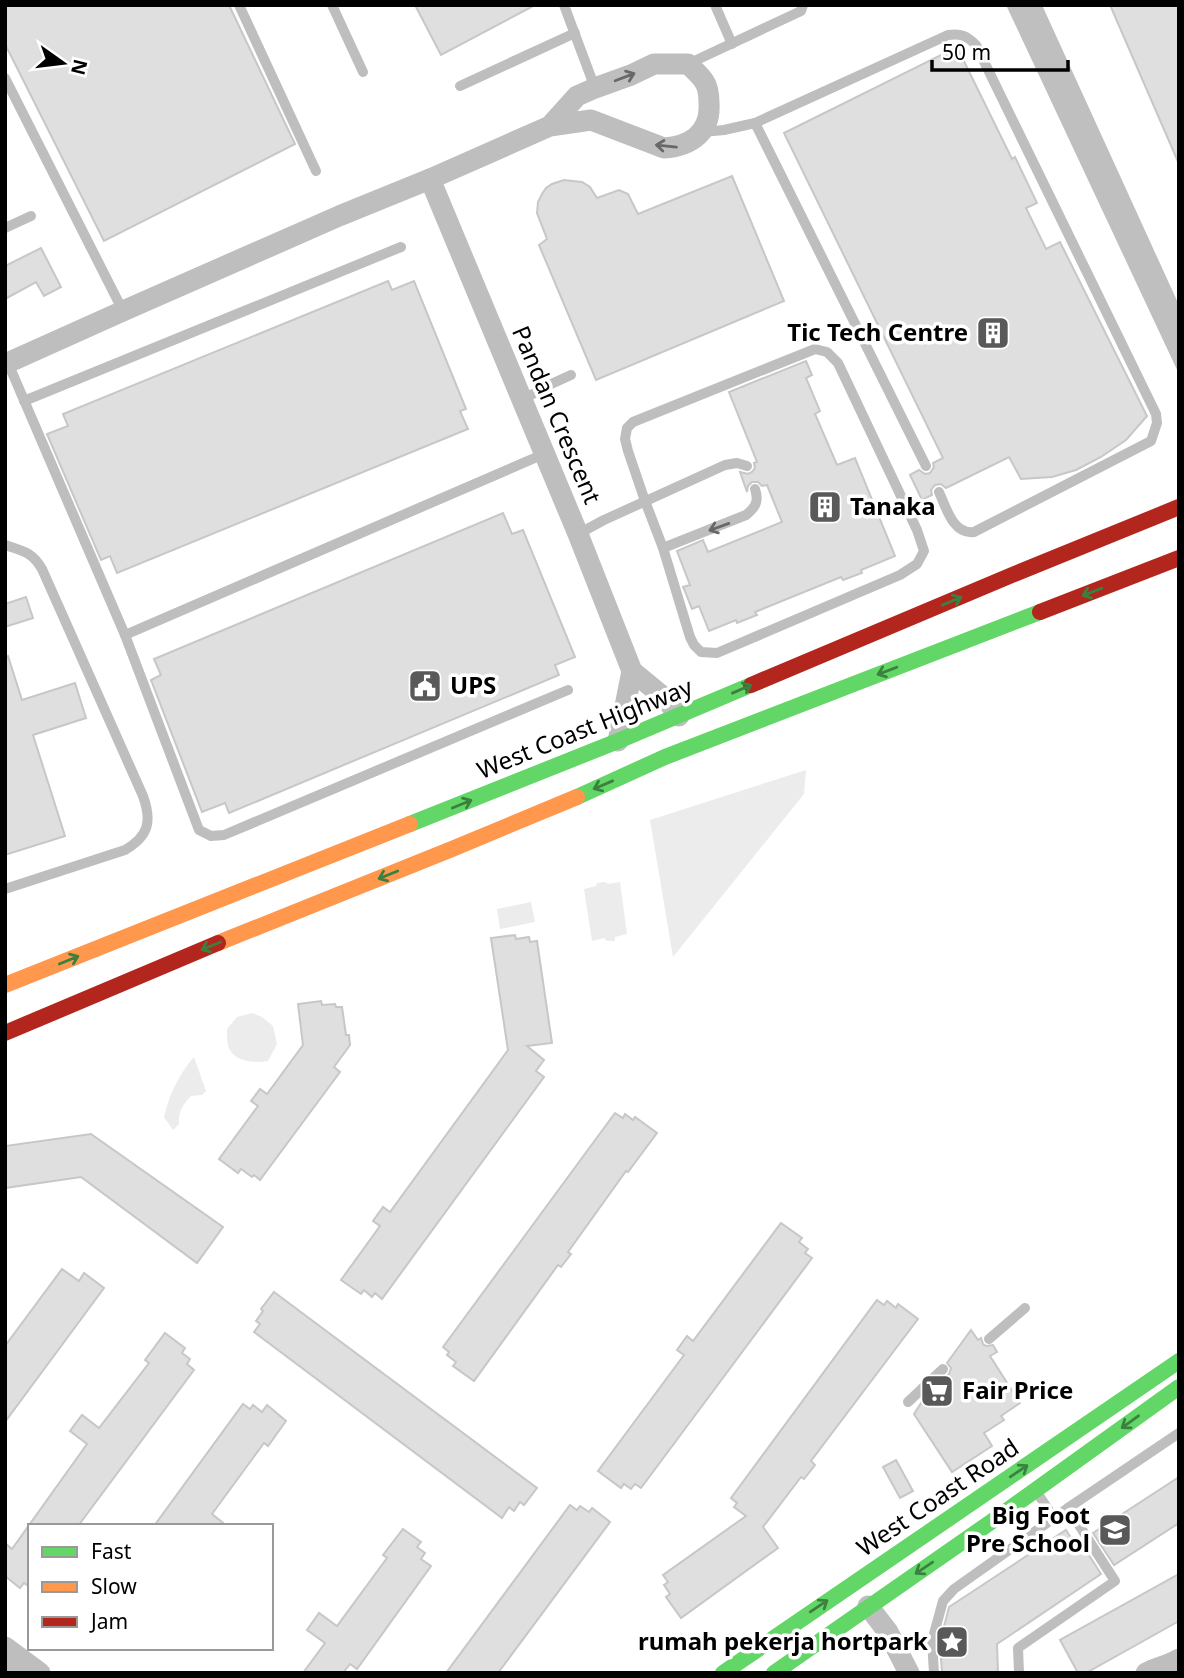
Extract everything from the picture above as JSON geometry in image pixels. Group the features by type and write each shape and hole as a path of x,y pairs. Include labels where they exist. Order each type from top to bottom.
{"main road":[{"name":"West Coast Highway","path":"5,985 680,716 1179,507"},
{"path":"5,1033 451,849 665,757 1179,558"},
{"path":"257,886 253,896 257,909 265,917 274,920"},
{"name":"West Coast Road","path":"723,1673 1179,1361"},
{"name":"West Coast Road","path":"774,1673 1179,1387"},
{"path":"962,1509 968,1522 979,1530"}],"street":[{"path":"7,364 123,310 550,126 591,120 664,148 677,147 703,132 709,119 709,94 704,80 688,64 654,64 576,96 550,126"},
{"name":"Pandan Crescent","path":"430,179 632,671 666,699 680,716"},
{"path":"618,741 632,671"},
{"path":"868,1606 888,1632 909,1673"},
{"path":"5,1647 40,1673"},
{"path":"1146,1673 1164,1664 1177,1664"},
{"path":"5,1669 10,1673"}],"lane":[{"path":"239,5 316,171"},
{"path":"332,5 363,72"},
{"path":"564,5 595,88"},
{"path":"715,5 732,44"},
{"path":"688,64 801,11 803,5"},
{"path":"460,86 575,33"},
{"path":"703,132 755,123 948,36 960,33 976,45 1156,414 1157,423 1152,441 974,532 962,531 955,525 939,492"},
{"path":"5,78 123,310"},
{"path":"755,123 926,466"},
{"path":"5,228 31,216"},
{"path":"24,401 401,247"},
{"path":"815,349 827,352 838,363 917,530 924,551 917,564 900,575 717,653 709,654 701,652 690,637 663,548 645,501 625,439 626,428 633,422 815,349"},
{"path":"7,364 125,635 199,830 211,836 224,835 568,690"},
{"path":"522,400 571,375"},
{"path":"125,635 544,454"},
{"path":"578,534 725,465 737,463 747,466"},
{"path":"663,548 746,515 755,508 755,489"},
{"path":"5,545 30,554 42,569 143,796 149,820 144,835 136,844 125,850 5,889"},
{"path":"989,1339 1025,1308"},
{"path":"908,1402 943,1368"},
{"path":"925,1672 934,1672 932,1641 943,1601 954,1589 1179,1433"},
{"path":"1035,1490 1054,1518"},
{"path":"1019,1673 1018,1648 1115,1581 1068,1508"},
{"path":"909,1673 916,1672"}],"shaded area":[{"path":"1006,5 1042,5 1179,305 1179,374"},
{"path":"806,770 804,794 673,957 650,820"},
{"path":"605,882 620,882 627,934 615,937 615,941 607,941 604,938 592,941 584,889"},
{"path":"531,902 535,922 500,929 497,909"},
{"path":"252,1013 273,1026 277,1044 268,1061 251,1062 240,1059 228,1046 227,1029 237,1017"},
{"path":"194,1057 206,1091 188,1099 180,1112 179,1124 173,1130 164,1117 166,1109 179,1078"}],"building":[{"path":"5,5 229,5 295,144 104,241 5,44"},
{"path":"415,5 535,5 441,55"},
{"path":"1110,5 1179,5 1179,164"},
{"name":"Tic Tech Centre","path":"957,47 1012,159 1015,157 1037,203 1026,208 1046,249 1060,242 1147,416 1126,440 1076,470 1052,477 1021,479 1009,457 946,488 941,484 935,485 931,490 932,495 922,500 910,475 919,470 925,474 930,473 934,467 933,463 943,458 784,133"},
{"path":"732,176 784,301 596,380 539,245 547,239 537,213 538,202 546,188 564,180 582,182 590,187 597,198 619,190 628,194 638,214"},
{"path":"41,248 61,287 44,296 36,282 5,299 5,266"},
{"path":"388,281 392,290 414,281 466,409 460,411 468,429 117,573 110,556 101,560 47,434 68,426 63,414"},
{"name":"Tanaka","path":"806,361 812,375 806,378 820,411 815,414 837,465 855,458 895,556 861,570 862,573 843,580 841,577 755,612 757,615 709,631 699,606 692,609 683,587 690,585 677,551 703,540 708,552 782,522 767,485 752,482 747,492 740,472 752,472 754,463 757,462 729,392"},
{"path":"503,513 512,534 523,530 575,657 555,665 559,675 229,813 225,803 202,812 151,680 161,675 154,659"},
{"path":"26,597 33,618 5,627 5,604"},
{"path":"8,656 22,700 75,683 86,718 33,735 65,836 5,855 5,657"},
{"path":"515,935 516,939 529,937 530,942 537,941 552,1043 527,1046 544,1060 536,1071 544,1077 382,1299 375,1293 372,1297 364,1290 361,1294 341,1280 380,1226 373,1221 383,1207 390,1212 508,1050 491,938"},
{"path":"321,1001 322,1005 335,1004 336,1007 342,1007 350,1045 334,1067 340,1072 260,1180 241,1169 238,1173 219,1159 258,1106 251,1101 260,1089 267,1094 303,1045 298,1004"},
{"path":"615,1113 623,1118 625,1114 633,1120 635,1117 657,1133 568,1252 571,1254 561,1267 558,1265 474,1381 453,1366 456,1362 447,1355 449,1352 443,1347"},
{"path":"91,1134 223,1227 197,1263 81,1177 5,1188 5,1146"},
{"path":"781,1223 802,1238 799,1242 808,1249 805,1253 812,1258 641,1488 635,1484 631,1489 624,1484 621,1488 598,1471 684,1355 677,1350 687,1336 693,1341"},
{"path":"62,1269 79,1281 84,1273 104,1288 5,1422 5,1346"},
{"path":"274,1292 537,1488 524,1505 520,1502 514,1511 509,1507 502,1518 254,1332 260,1324 256,1321 263,1311 261,1309"},
{"path":"877,1300 884,1305 887,1301 896,1308 898,1304 918,1319 811,1461 815,1465 804,1479 801,1477 763,1527 778,1548 681,1618 666,1597 670,1594 664,1585 668,1582 663,1575 746,1516 734,1507 737,1503 731,1498"},
{"path":"971,1330 978,1340 981,1338 983,1344 993,1345 997,1352 990,1356 1020,1403 1001,1416 1004,1420 984,1433 992,1446 952,1472 914,1414 925,1397 949,1374 951,1368 947,1363"},
{"path":"165,1333 185,1348 182,1353 190,1359 187,1364 194,1370 79,1524 30,1524 87,1444 70,1431 82,1415 99,1428 149,1363 145,1360"},
{"path":"243,1404 250,1409 253,1405 262,1412 267,1405 286,1421 268,1446 264,1443 212,1514 224,1524 155,1524"},
{"path":"896,1460 913,1491 900,1498 883,1467"},
{"path":"1179,1477 1179,1523 1114,1565 1093,1533"},
{"path":"570,1505 577,1510 580,1506 589,1512 592,1508 610,1522 498,1673 446,1673"},
{"path":"28,1527 28,1586 24,1583 20,1588 5,1576 5,1543 12,1549"},
{"path":"403,1529 421,1542 417,1547 425,1553 421,1559 431,1566 357,1669 350,1664 343,1673 303,1673 325,1643 307,1630 319,1613 337,1626 387,1558 383,1555"},
{"path":"1066,1530 1075,1544 1080,1541 1101,1574 997,1644 998,1673 942,1673 940,1642 949,1607"},
{"path":"1179,1574 1179,1621 1086,1673 1078,1673 1060,1640"}],"traffic: fast":[{"path":"577,797 665,757 1040,612"},
{"path":"410,824 751,685"},
{"path":"723,1673 1179,1361"},
{"path":"774,1673 1179,1387"}],"traffic: slow":[{"path":"218,943 577,797"},
{"path":"5,985 410,824"}],"traffic: jam":[{"path":"751,685 1179,507"},
{"path":"1040,612 1179,558"},
{"path":"5,1033 218,943"}],"place":[{"name":"Tic Tech Centre","path":"993,333"},
{"name":"Tanaka","path":"825,507"},
{"name":"UPS","path":"425,686"},
{"name":"Fair Price","path":"937,1391"},
{"name":"Big Foot Pre School","path":"1115,1530"},
{"name":"rumah pekerja hortpark","path":"952,1642"}]}
